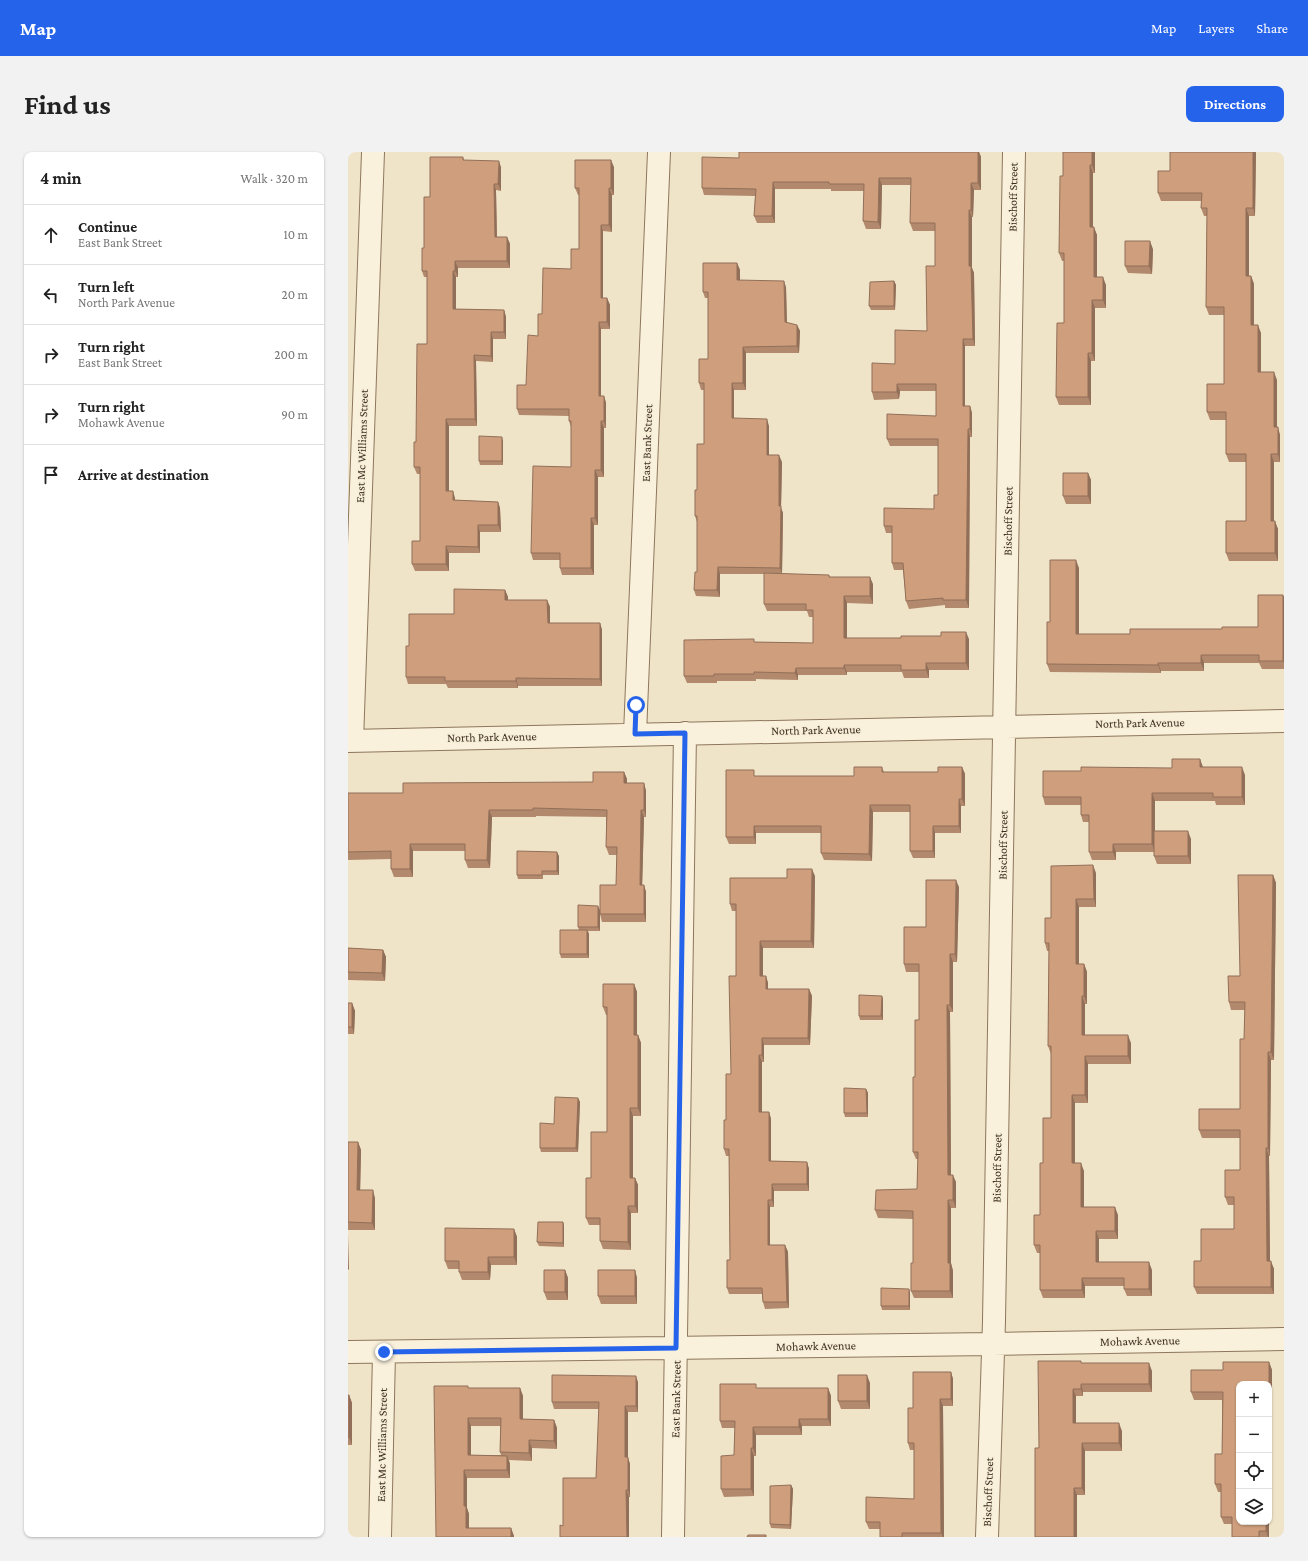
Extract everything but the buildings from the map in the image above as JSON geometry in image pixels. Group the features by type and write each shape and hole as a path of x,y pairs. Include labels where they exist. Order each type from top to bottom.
{"street":[{"name":"East Mc Williams Street","path":"350,741 355,459 373,152"},
{"name":"East Bank Street","path":"635,734 659,152"},
{"name":"Bischoff Street","path":"987,1537 993,1344 1014,152"},
{"name":"North Park Avenue","path":"350,741 1284,721"},
{"name":"East Bank Street","path":"673,1537 685,733"},
{"name":"Mohawk Avenue","path":"348,1352 1284,1339"},
{"name":"East Mc Williams Street","path":"380,1537 384,1352"}],"route":[{"path":"384,1352 676,1348 685,733 635,734 636,705"}]}
